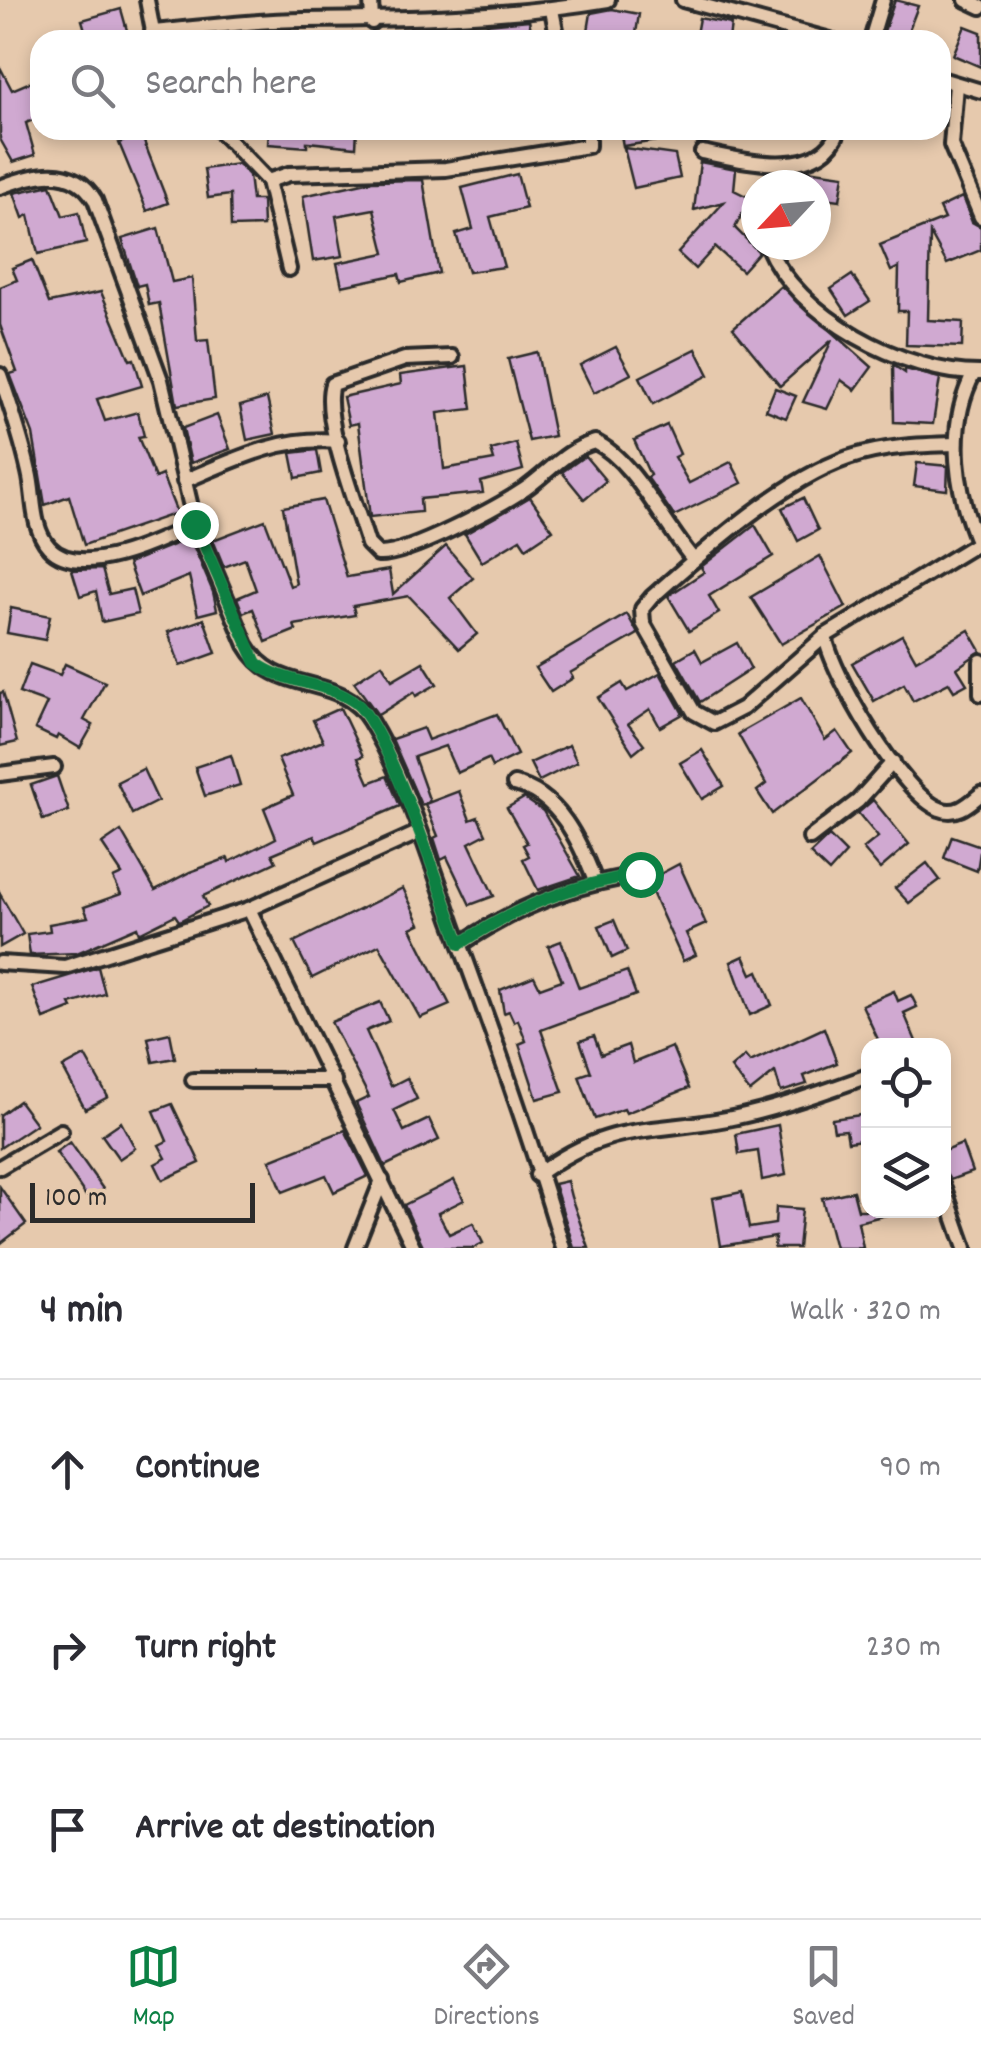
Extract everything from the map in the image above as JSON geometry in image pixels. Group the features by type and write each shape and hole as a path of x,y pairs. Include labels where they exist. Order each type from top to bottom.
{"street":[{"path":"147,0 152,30"},
{"path":"371,0 372,22"},
{"path":"208,30 301,20 372,22 509,7 552,10 608,0"},
{"path":"683,0 793,30"},
{"path":"874,30 883,0"},
{"path":"966,0 981,7"},
{"path":"552,10 556,30"},
{"path":"951,83 981,91"},
{"path":"956,85 951,145 981,217"},
{"path":"229,140 268,181 290,268"},
{"path":"268,181 289,174 446,170 588,146 588,140"},
{"path":"702,152 776,167 824,150 832,140"},
{"path":"0,188 51,172 87,187 161,380 195,524 256,663 274,676 330,690 357,704 370,721 420,832 563,1248"},
{"path":"776,260 794,288 848,329 919,363 978,373 966,388 956,444 962,509 979,547 825,636 743,708 714,723 704,721 694,712 643,624 642,610 652,598 694,560 790,489 845,459 896,446 956,444"},
{"path":"452,357 405,359 332,384 327,397 368,544 378,554 400,551 523,490 580,446 595,442 621,460 694,560"},
{"path":"0,376 30,474 37,525 50,548 68,557 106,559 195,524"},
{"path":"184,481 262,448 306,438 338,442"},
{"path":"825,636 829,658 844,687 918,794 939,809 965,808 981,794"},
{"path":"981,661 981,694"},
{"path":"810,838 858,801 894,762"},
{"path":"0,774 54,767"},
{"path":"514,784 546,796 582,848 595,881"},
{"path":"0,963 65,967 249,909 420,832"},
{"path":"460,944 504,916 595,881 640,874"},
{"path":"249,909 414,1248"},
{"path":"537,1175 572,1149 604,1136 727,1119 861,1078"},
{"path":"193,1080 334,1080"},
{"path":"0,1167 61,1131"},
{"path":"355,1248 382,1180"},
{"path":"951,1208 965,1248"}],"building":[{"path":"895,0 918,6 909,30 884,30"},
{"path":"121,9 127,30 85,30 82,20"},
{"path":"612,9 639,14 637,30 588,30 591,13"},
{"path":"699,18 731,24 730,30 697,30"},
{"path":"529,20 531,30 488,30 487,24"},
{"path":"965,26 981,32 981,67 953,55"},
{"path":"0,67 12,90 30,82 30,121 26,123 35,155 13,162 0,139"},
{"path":"143,140 168,203 147,211 119,143"},
{"path":"268,140 356,140 356,147 307,142 307,147 268,144"},
{"path":"622,140 663,140 623,146"},
{"path":"624,148 675,155 680,178 634,188"},
{"path":"700,162 736,169 734,190 741,194 741,216 735,228 741,234 741,260 752,260 742,271 715,247 695,269 678,253 724,202 694,210"},
{"path":"238,164 249,175 252,200 262,200 263,226 231,227 230,195 208,198 204,169"},
{"path":"831,173 844,175 840,200 831,199"},
{"path":"517,174 526,208 490,217 504,267 468,272 456,234 473,229 462,188"},
{"path":"423,180 439,273 401,282 399,274 342,286 337,263 385,253 374,209 336,216 343,256 313,261 303,196 372,181"},
{"path":"51,185 63,216 79,212 86,243 38,254 29,215 23,218 14,193"},
{"path":"962,197 972,222 981,227 981,250 947,264 930,233 928,320 963,322 962,347 906,345 907,311 898,311 899,267 891,271 880,245 944,219 939,208"},
{"path":"158,228 172,282 192,278 197,341 208,340 215,399 177,405 159,303 149,305 145,284 137,286 122,239"},
{"path":"32,260 49,303 101,292 130,360 134,359 142,386 97,399 105,421 138,412 144,436 138,437 155,478 162,475 177,513 84,545 69,496 45,505 33,434 10,374 17,372 0,325 0,287 17,280 12,268"},
{"path":"852,275 870,301 848,315 831,289"},
{"path":"781,286 872,367 855,390 841,380 827,409 803,402 832,340 780,386 733,328"},
{"path":"616,347 631,374 594,393 580,365"},
{"path":"696,349 709,375 653,404 640,377"},
{"path":"537,352 554,436 529,441 508,359"},
{"path":"893,365 905,373 905,369 940,378 933,424 894,422"},
{"path":"467,366 472,409 438,413 444,469 494,460 491,450 516,443 523,470 481,482 483,493 420,499 421,512 370,517 358,423 349,425 343,397 401,384 400,375"},
{"path":"775,388 796,396 786,418 766,410"},
{"path":"267,398 275,434 247,440 240,406"},
{"path":"217,415 230,449 191,463 183,428"},
{"path":"667,425 680,454 674,457 689,483 731,462 742,483 674,516 647,477 650,475 634,440"},
{"path":"317,450 321,473 296,478 291,453"},
{"path":"585,456 606,481 584,499 562,472"},
{"path":"917,463 948,466 947,490 914,486"},
{"path":"530,497 553,530 526,548 520,539 482,562 465,534"},
{"path":"803,498 818,530 798,541 782,508"},
{"path":"323,500 347,577 389,570 393,594 446,546 473,578 450,598 477,634 459,649 409,596 353,606 355,615 294,625 296,630 266,642 253,609 243,613 237,598 256,590 245,559 224,567 213,540 265,520 290,586 296,584 283,507"},
{"path":"755,525 773,556 709,596 719,613 689,631 668,596 704,572 701,567"},
{"path":"190,538 217,610 198,615 189,576 140,596 128,563"},
{"path":"820,556 846,607 781,644 751,597"},
{"path":"102,569 109,594 132,589 138,614 102,622 96,591 80,596 72,570"},
{"path":"11,608 50,616 45,640 7,633"},
{"path":"627,614 638,634 570,673 573,678 551,692 535,668"},
{"path":"204,619 216,653 180,666 168,632"},
{"path":"969,630 981,651 957,668 967,684 954,691 949,683 913,701 904,684 874,701 852,663 902,635 916,660"},
{"path":"737,643 751,669 700,702 676,660 695,649 702,662"},
{"path":"423,662 437,684 416,696 414,692 378,715 354,682 382,664 392,680"},
{"path":"30,664 60,675 65,664 105,682 84,720 93,725 80,748 58,735 56,739 35,729 47,703 19,693"},
{"path":"660,673 683,714 660,727 650,709 628,724 644,744 633,753 598,698 622,683 627,691"},
{"path":"3,692 17,742 0,746 0,693"},
{"path":"801,698 825,740 837,731 852,753 772,814 757,791 766,784 738,734"},
{"path":"340,708 363,756 358,758 369,783 387,776 400,806 317,842 314,836 272,854 276,862 203,896 208,906 179,921 175,915 139,933 137,927 77,953 30,955 27,934 50,931 49,924 88,917 84,907 121,894 113,878 122,874 102,844 121,831 155,890 190,872 228,858 229,862 276,838 264,808 293,795 278,759 323,741 313,720"},
{"path":"497,714 517,755 492,767 488,759 457,773 445,746 414,757 430,802 421,805 392,739 423,728 428,740"},
{"path":"569,745 577,762 539,781 530,763"},
{"path":"702,750 724,786 702,799 680,763"},
{"path":"231,755 240,785 205,796 195,767"},
{"path":"143,769 158,801 132,814 117,782"},
{"path":"57,776 69,811 43,820 31,785"},
{"path":"459,791 470,820 478,817 486,834 469,843 494,896 470,905 447,857 441,860 434,838 438,836 425,804"},
{"path":"524,798 543,811 580,876 538,890 523,859 529,856 523,845 527,843 507,808"},
{"path":"873,800 909,844 880,869 863,849 878,837 858,813"},
{"path":"829,836 846,853 829,872 810,854"},
{"path":"952,836 981,846 977,871 944,858"},
{"path":"927,863 940,880 909,903 895,888"},
{"path":"679,864 706,924 686,933 696,955 683,961 647,881"},
{"path":"403,888 420,924 411,928 450,1005 420,1018 379,945 312,978 294,942"},
{"path":"0,894 23,934 0,947"},
{"path":"614,920 627,951 612,958 599,926"},
{"path":"561,941 579,988 627,971 636,995 541,1030 563,1092 537,1099 519,1044 526,1041 518,1020 514,1022 509,1011 504,1013 500,990 534,976 540,988 562,980 548,946"},
{"path":"744,956 752,974 758,971 772,1005 750,1015 731,962"},
{"path":"98,967 105,994 70,1004 72,1008 44,1019 32,987"},
{"path":"894,991 898,1001 911,995 917,1007 904,1013 915,1038 877,1038 862,1005"},
{"path":"380,1002 389,1021 366,1031 391,1086 407,1078 417,1099 394,1110 404,1131 429,1119 439,1140 385,1166 356,1103 369,1097 331,1022"},
{"path":"824,1028 837,1063 804,1076 807,1084 781,1092 775,1072 750,1092 731,1068 745,1056 750,1062"},
{"path":"170,1033 175,1058 153,1062 148,1038"},
{"path":"594,1036 601,1055 628,1045 633,1063 672,1047 689,1088 626,1113 624,1109 595,1119 579,1076 591,1072 580,1041"},
{"path":"85,1056 108,1097 85,1109 63,1068"},
{"path":"19,1101 36,1124 0,1148 0,1115"},
{"path":"172,1104 200,1163 163,1180 155,1164 166,1158 159,1145 167,1141 154,1111"},
{"path":"861,1115 861,1140 848,1142 846,1130 834,1131 832,1119"},
{"path":"121,1122 135,1148 119,1159 102,1135"},
{"path":"778,1125 786,1175 762,1180 758,1151 739,1154 736,1134"},
{"path":"345,1130 368,1176 334,1192 326,1175 283,1192 270,1160"},
{"path":"70,1142 103,1189 88,1199 56,1152"},
{"path":"962,1144 972,1172 951,1180 951,1148"},
{"path":"454,1180 464,1200 438,1213 449,1234 473,1223 483,1243 473,1248 424,1248 404,1205"},
{"path":"567,1181 589,1248 574,1248 554,1184"},
{"path":"0,1187 26,1224 0,1244"},
{"path":"853,1191 861,1218 874,1218 858,1222 863,1248 835,1248 822,1198"},
{"path":"742,1192 749,1228 775,1224 776,1207 802,1209 798,1248 774,1248 775,1237 721,1246 713,1198"}],"route":[{"path":"195,524 256,663 274,676 330,690 357,704 370,721 420,832 460,944 504,916 556,895 595,881 640,874"}]}
